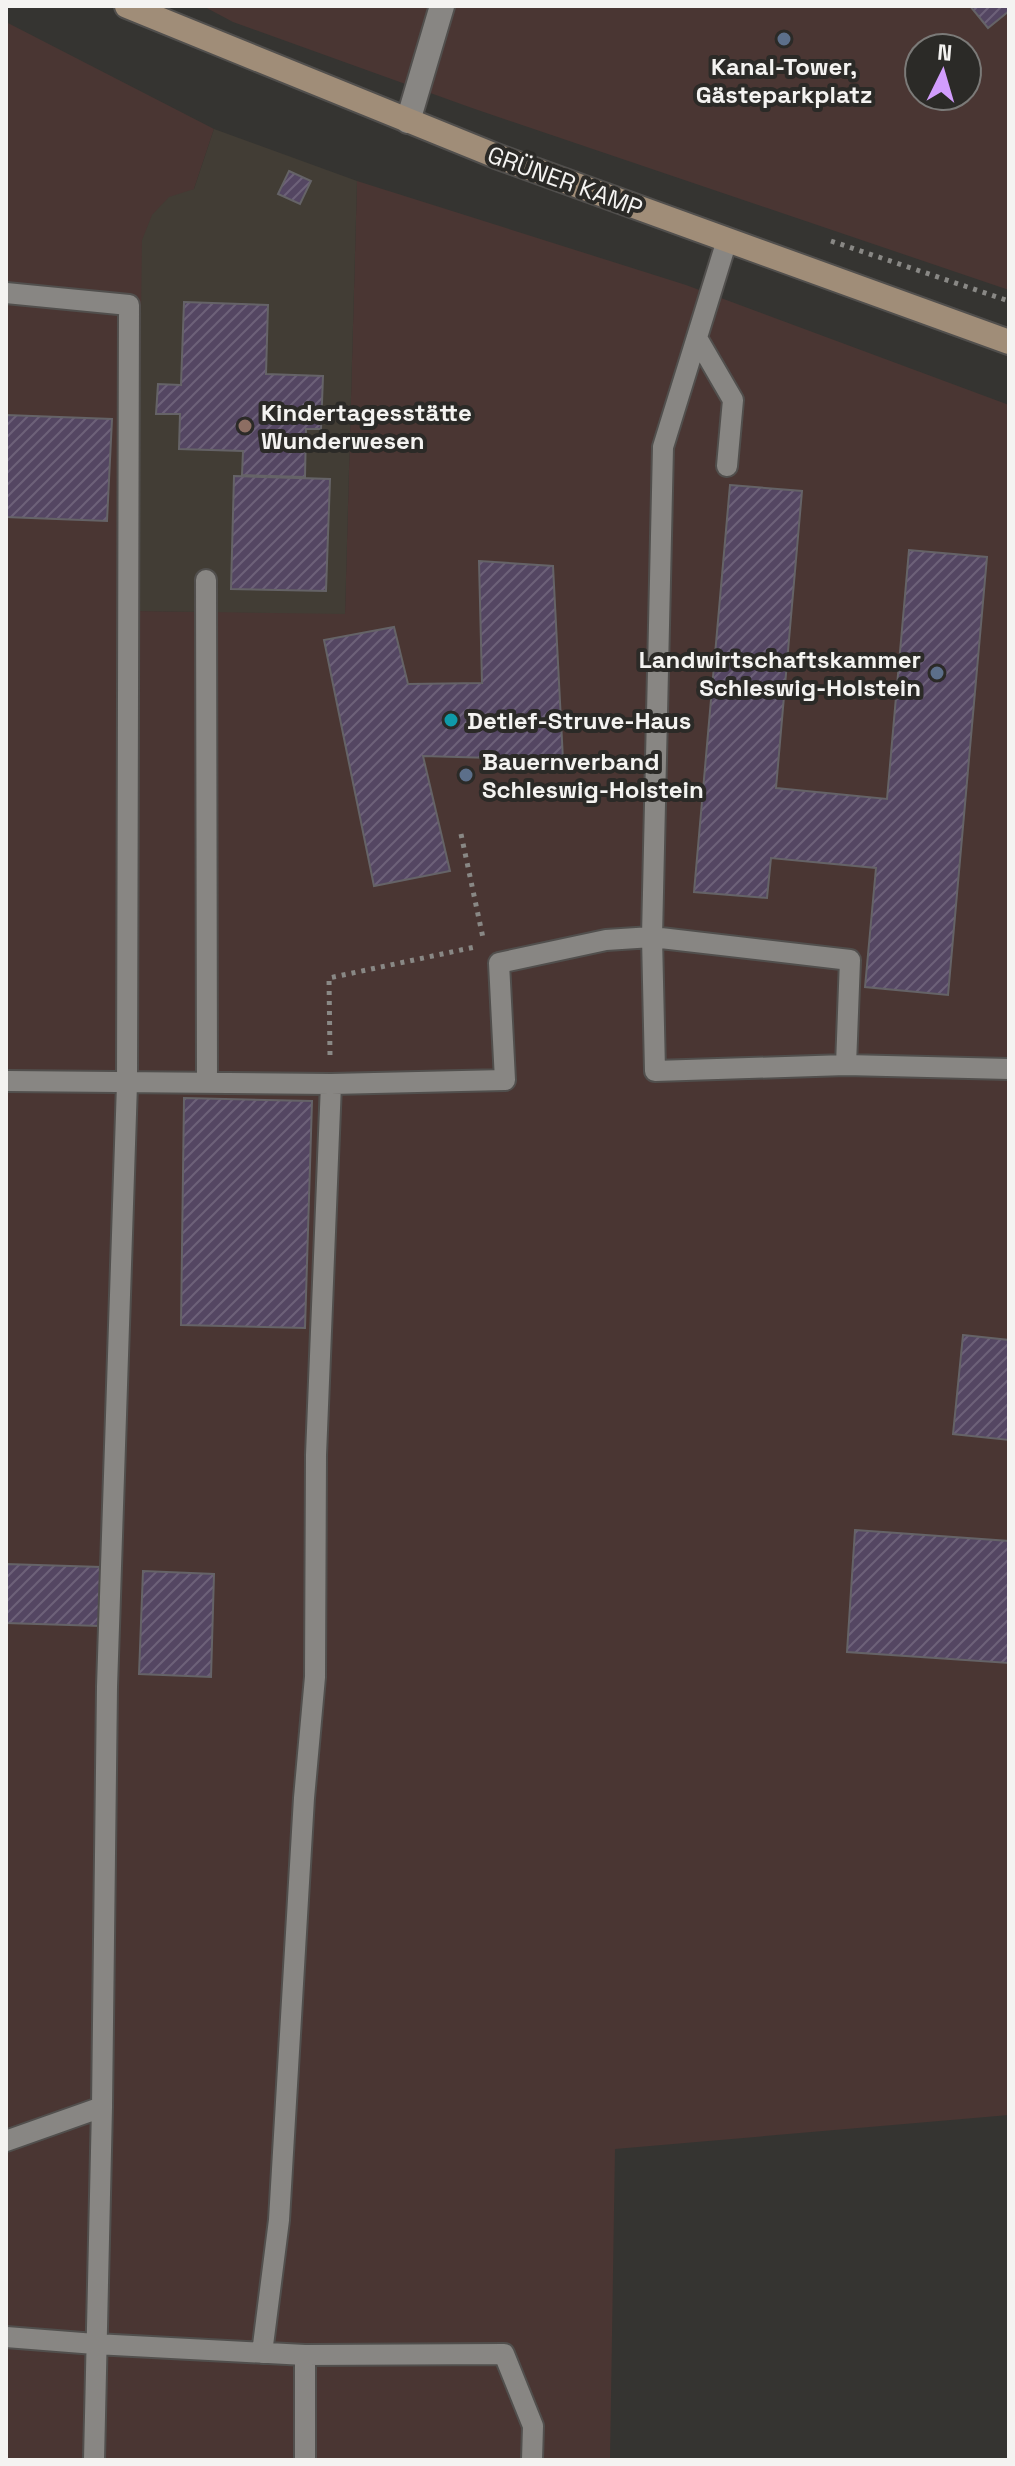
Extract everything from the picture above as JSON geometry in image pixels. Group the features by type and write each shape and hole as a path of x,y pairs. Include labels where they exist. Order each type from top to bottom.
{"street":[{"name":"GRÜNER KAMP","path":"127,6 496,156 1009,342"},
{"path":"408,121 442,6"}],"lane":[{"path":"727,240 663,447 652,937 655,1071 846,1065 1009,1069"},
{"path":"6,293 129,305 127,1084 107,1687 94,2460"},
{"path":"697,338 733,400 727,466"},
{"path":"206,580 207,1083"},
{"path":"6,1081 331,1084 505,1080 499,963 606,940 652,937 850,960 846,1065"},
{"path":"262,2353 279,2220 304,1798 315,1677 316,1455 331,1084"},
{"path":"6,2141 102,2107"},
{"path":"6,2337 305,2355 504,2354 533,2426 532,2460"},
{"path":"305,2355 305,2460"}],"path":[{"path":"331,1084 329,978 485,945 461,834"}],"shaded area":[{"path":"203,6 1009,6 1009,290 472,108 233,22"},
{"path":"6,22 214,129 194,189 137,611 345,613 357,181 686,285 1009,405 1009,2115 615,2149 610,2460 6,2460"},
{"name":"Kindertagesstätte Wunderwesen","path":"214,129 357,181 345,614 137,611 142,240 152,215 169,197 194,189"}],"building":[{"path":"970,6 1009,6 1009,11 988,28"},
{"path":"289,171 311,181 300,204 278,194"},
{"path":"184,302 268,305 266,374 323,376 321,429 306,429 305,477 242,475 243,451 179,449 180,414 156,414 158,384 181,385"},
{"path":"6,415 112,419 107,521 6,517"},
{"path":"234,476 330,479 326,591 231,589"},
{"name":"Landwirtschaftskammer Schleswig-Holstein","path":"730,485 802,491 776,788 887,799 909,550 987,557 948,995 865,987 876,868 771,858 767,898 694,892"},
{"name":"Detlef-Struve-Haus","path":"479,561 553,566 563,760 423,756 450,871 374,886 324,640 394,627 408,684 482,683"},
{"path":"184,1098 312,1101 305,1328 181,1325"},
{"path":"963,1335 1009,1340 1009,1440 953,1434"},
{"path":"855,1530 1009,1541 1009,1663 847,1652"},
{"path":"6,1564 101,1567 100,1626 6,1623"},
{"path":"143,1571 214,1574 211,1677 139,1674"}],"place":[{"name":"Kanal-Tower, Gästeparkplatz","path":"784,39"},
{"name":"Kindertagesstätte Wunderwesen","path":"245,426"},
{"name":"Landwirtschaftskammer Schleswig-Holstein","path":"937,673"},
{"name":"Detlef-Struve-Haus","path":"451,720"},
{"name":"Bauernverband Schleswig-Holstein","path":"466,775"}]}
